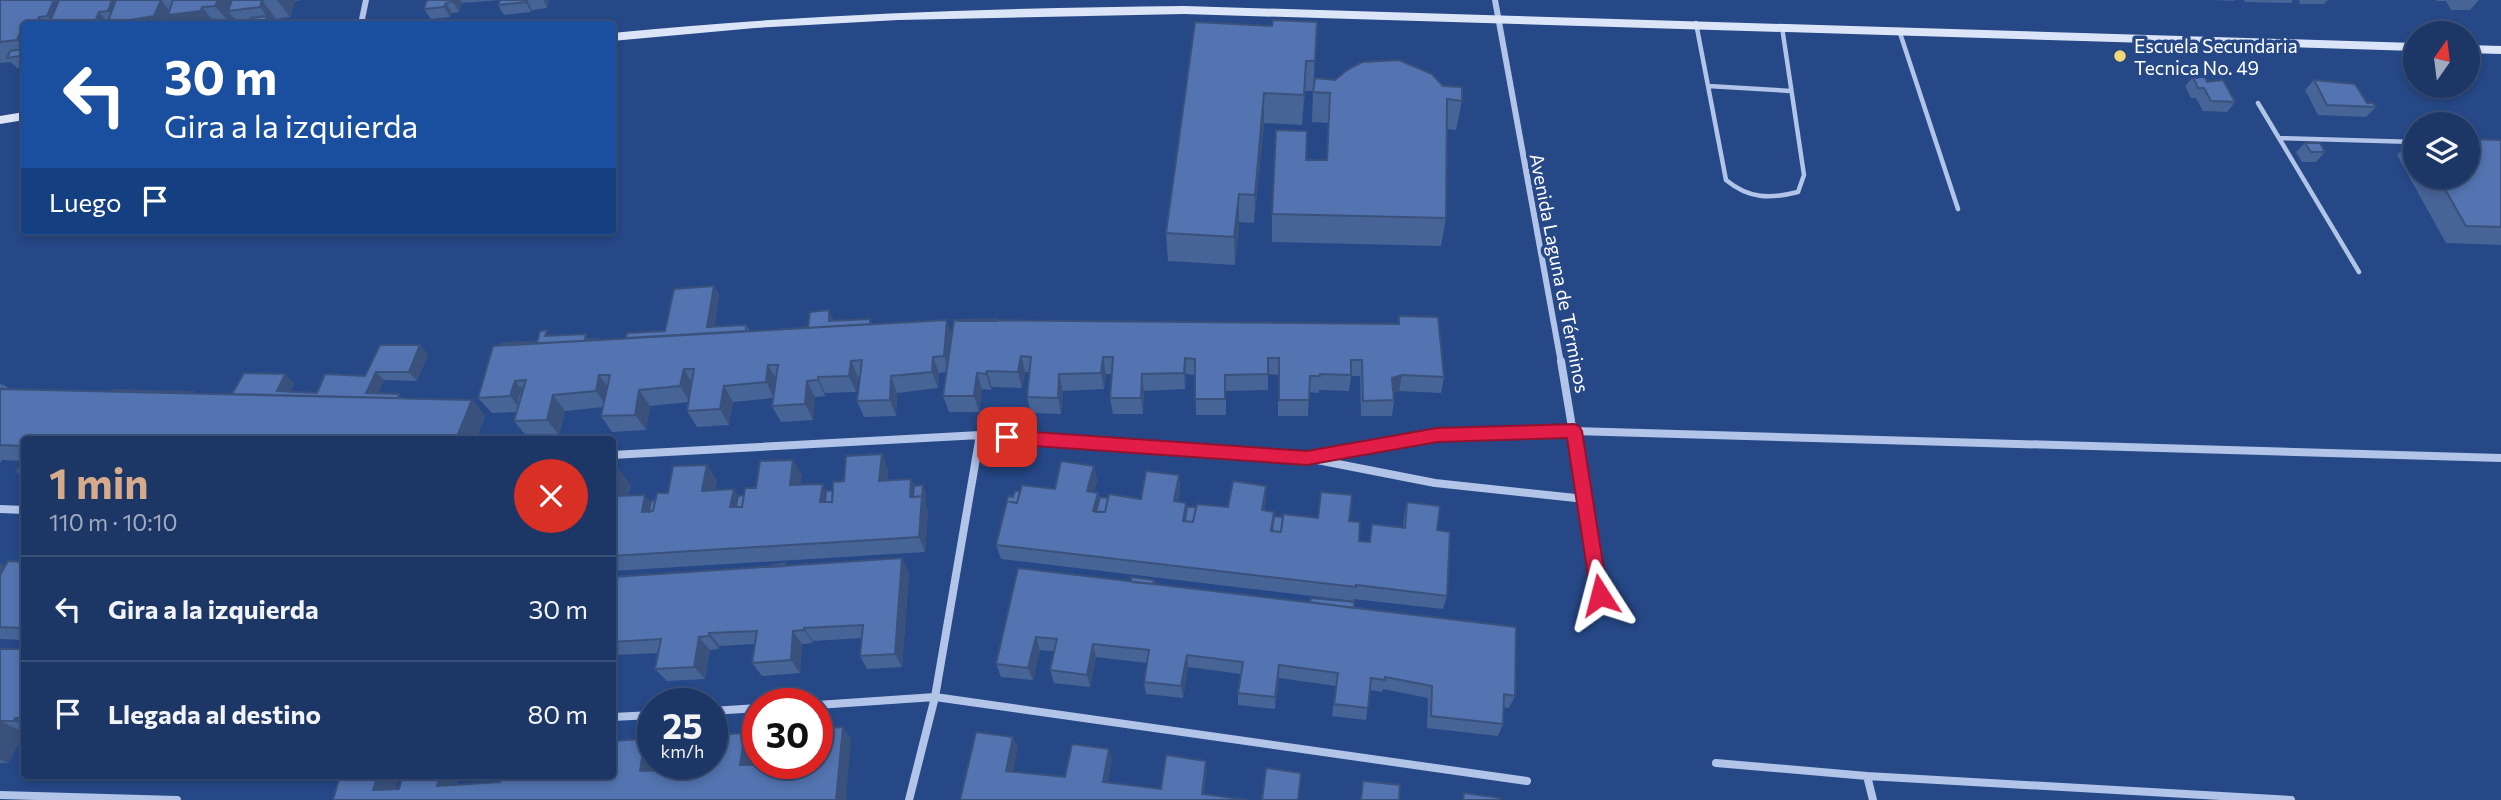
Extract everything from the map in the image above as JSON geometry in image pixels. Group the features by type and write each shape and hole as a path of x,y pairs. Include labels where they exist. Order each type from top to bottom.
{"main road":[{"path":"616,37 770,22 1008,11 1184,10 1696,23 2403,47"},
{"path":"2480,49 2501,50"},
{"path":"0,120 21,116"}],"street":[{"path":"362,21 366,0"},
{"name":"Avenida Laguna de Términos","path":"1495,0 1496,18 1574,431 1600,595"},
{"path":"1307,458 1437,435 1574,431 2501,457"},
{"path":"909,800 935,697 980,435"},
{"path":"616,456 980,435 1307,458 1435,483 1586,499"},
{"path":"0,509 21,510"},
{"path":"833,704 935,697 1527,781"},
{"path":"616,717 637,716"},
{"path":"1716,763 1867,776 2291,800"},
{"path":"1867,776 1873,800"},
{"path":"0,795 177,800"}],"lane":[{"path":"1696,23 1726,180 1740,193 1770,199 1798,192 1804,175 1782,26"},
{"path":"1899,30 1958,209"},
{"path":"1708,86 1791,90"},
{"path":"2258,103 2359,272"},
{"path":"2279,138 2403,142"}],"building":[{"path":"0,0 54,0 47,16 39,17 37,21 21,21 21,33 17,40 0,42"},
{"path":"59,0 112,0 108,11 99,12 95,21 50,21"},
{"path":"116,0 161,0 154,16 108,21"},
{"path":"173,0 218,0 215,6 202,7 201,11 168,15"},
{"path":"232,0 262,0 260,7 228,11"},
{"path":"427,0 453,2 446,3 444,7 424,9"},
{"path":"500,0 527,0 498,5"},
{"path":"267,16 265,21 250,21 251,18"},
{"path":"1273,20 1317,22 1315,61 1306,61 1304,95 1264,93 1255,195 1239,194 1234,237 1166,233 1195,22 1272,26"},
{"path":"21,49 21,54 7,58 10,51"},
{"path":"1399,60 1432,74 1443,86 1462,87 1462,101 1447,99 1446,218 1272,214 1276,130 1307,131 1306,160 1327,160 1330,93 1313,92 1315,78 1335,80 1362,62"},
{"path":"2193,77 2205,77 2207,82 2223,80 2235,102 2211,101 2204,88 2198,88"},
{"path":"2314,80 2355,84 2367,103 2373,103 2376,107 2327,105"},
{"path":"2480,139 2501,140 2501,227 2466,226 2445,189 2480,189"},
{"path":"2305,143 2320,143 2325,152 2311,152"},
{"path":"714,286 707,327 746,325 746,331 626,338 627,333 665,331 674,289"},
{"path":"829,310 829,321 870,319 870,324 788,329 808,327 810,312"},
{"path":"1399,316 1438,317 1444,377 1402,375 1392,378 1394,400 1363,401 1362,360 1351,360 1351,375 1310,376 1309,400 1279,400 1279,358 1268,358 1268,374 1225,375 1225,399 1195,399 1195,359 1185,358 1184,373 1142,374 1141,398 1110,398 1113,357 1103,357 1101,373 1059,374 1058,398 1027,397 1031,357 1021,356 1018,372 977,373 974,396 943,396 954,320 1399,324"},
{"path":"947,320 944,356 933,357 932,372 891,376 890,400 857,401 862,360 851,361 849,376 818,377 818,380 807,381 805,404 772,406 778,365 768,365 766,382 724,386 720,409 687,411 694,369 684,369 680,386 639,390 635,415 601,416 610,375 599,375 596,391 553,395 547,420 514,421 526,380 515,381 510,396 478,398 493,346"},
{"path":"958,320 997,321 958,321"},
{"path":"547,330 545,336 586,334 585,339 599,340 502,345 537,342 540,331"},
{"path":"380,345 420,345 409,372 376,372 366,393 399,394 398,398 232,394 244,373 285,374 277,391 317,393 325,374 365,376"},
{"path":"521,388 519,403 516,403"},
{"path":"0,389 472,400 457,436 21,436 21,446 0,445"},
{"path":"112,390 193,392 111,391"},
{"path":"882,454 879,481 911,479 910,497 922,496 919,537 616,556 616,496 645,495 642,512 653,511 657,493 668,493 673,466 707,465 702,491 734,489 730,507 742,507 745,488 756,488 760,461 793,460 790,485 823,484 820,502 832,502 833,482 844,481 846,456"},
{"path":"1061,461 1094,466 1087,491 1098,493 1093,511 1105,512 1109,494 1141,499 1146,471 1179,475 1174,501 1186,503 1183,521 1193,522 1197,504 1228,507 1233,481 1266,486 1262,510 1274,512 1271,531 1281,532 1283,514 1318,518 1321,492 1352,495 1349,521 1360,522 1359,541 1370,542 1372,524 1405,528 1407,502 1440,506 1437,530 1450,532 1447,596 996,545 1007,501 1017,503 1022,485 1055,489"},
{"path":"923,485 922,496 913,497 914,486"},
{"path":"833,490 832,502 825,502 826,491"},
{"path":"1015,491 1020,491 1017,503 1007,501 1008,496 1013,497"},
{"path":"744,495 742,507 736,507 738,496"},
{"path":"1100,497 1108,498 1105,512 1096,512"},
{"path":"655,500 653,511 649,512 651,501"},
{"path":"1187,507 1196,507 1193,522 1185,521"},
{"path":"1274,516 1283,517 1281,532 1272,531"},
{"path":"902,558 895,654 860,656 863,625 793,631 791,660 752,663 757,631 709,633 709,636 699,637 694,667 655,669 661,639 616,642 616,577"},
{"path":"8,561 21,562 21,628 0,627 0,575"},
{"path":"785,563 785,566 771,567 771,565"},
{"path":"1018,568 1516,627 1515,696 1504,694 1503,724 1431,716 1432,686 1385,677 1385,680 1371,678 1368,708 1334,704 1338,673 1279,665 1275,697 1238,693 1243,662 1187,655 1181,686 1144,682 1149,650 1093,644 1087,675 1050,670 1057,639 1036,637 1028,668 996,664"},
{"path":"1131,577 1154,580 1153,584 1131,582"},
{"path":"1311,598 1354,602 1354,608 1310,602"},
{"path":"0,649 21,649 21,718 0,721"},
{"path":"843,727 836,800 333,800 339,779 377,779 373,790 399,789 402,779 439,779 437,786 500,782 501,779 616,779 616,741 637,739 637,779 728,779 728,734 742,733 742,779 833,779 833,728"},
{"path":"976,732 1013,737 1006,771 1065,777 1072,744 1109,749 1103,782 1161,789 1166,755 1206,761 1202,794 1248,800 960,800"},
{"path":"1266,768 1301,773 1298,800 1262,800"},
{"path":"1363,781 1400,785 1399,800 1361,800"},
{"path":"1464,793 1500,798 1500,800 1463,800"}],"place":[{"name":"Escuela Secundaria Tecnica No. 49","path":"2120,56"}],"route":[{"path":"1007,437 1307,458 1437,435 1574,431 1600,595"}]}
